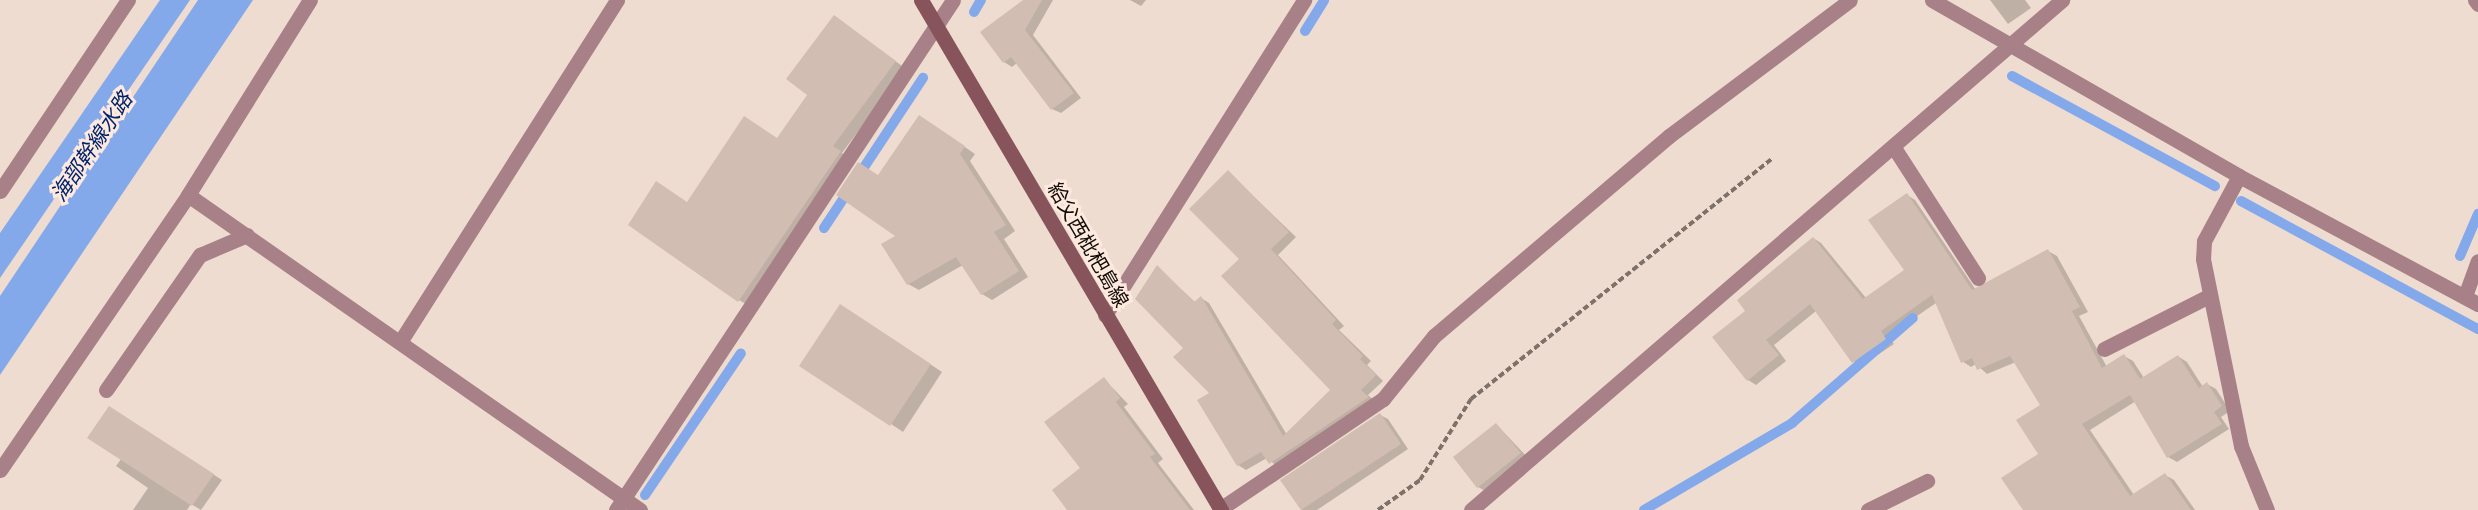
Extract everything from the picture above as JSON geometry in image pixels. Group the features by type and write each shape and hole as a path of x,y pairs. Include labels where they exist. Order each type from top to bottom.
{"main road":[{"name":"給父西枇杷島線","path":"921,0 1220,510"}],"street":[{"path":"0,191 128,0"},
{"path":"0,470 189,195 310,0"},
{"path":"400,342 616,0"},
{"path":"620,505 953,0"},
{"path":"1105,315 1304,0"},
{"path":"1220,510 1383,399 1434,336 1669,136 1850,0"},
{"path":"1932,0 2009,47 2239,176 2471,300 2478,261"},
{"path":"1471,510 1488,504 2062,0"},
{"path":"2475,0 2478,4"},
{"path":"1893,146 1978,278"},
{"path":"2239,176 2204,241 2209,296 2241,446 2267,510"},
{"path":"189,195 400,342 620,505 640,510"},
{"path":"106,390 200,255 247,236"},
{"path":"2104,349 2209,296"},
{"path":"1868,510 1927,480"}],"path":[{"path":"1378,510 1420,480 1471,399 1772,159"}],"water":[{"path":"160,0 190,0 0,278 0,233"},
{"path":"198,0 253,0 0,375 0,296"}],"building":[{"path":"1023,0 1042,0 1025,30 1074,93 1051,110 1011,57 1003,63 980,32"},
{"path":"834,15 896,61 833,146 841,151 738,302 628,225 656,181 687,202 744,116 777,138 807,95 786,79"},
{"path":"919,115 965,146 960,154 1006,225 994,232 1019,271 981,295 956,257 907,285 881,244 895,236 836,195 858,162 878,175"},
{"path":"1228,170 1289,232 1271,249 1336,320 1332,324 1363,356 1360,359 1376,375 1361,390 1369,397 1269,464 1261,452 1237,466 1197,400 1209,393 1173,357 1183,348 1135,299 1157,265 1194,302 1201,296 1283,436 1330,390 1221,276 1239,259 1189,209"},
{"path":"1907,193 1972,290 2048,249 2080,307 2072,311 2102,368 2124,354 2140,379 2178,355 2199,388 2207,382 2222,406 2214,412 2222,424 2167,458 2130,395 2082,424 2130,496 2165,473 2191,510 2023,510 2001,478 2038,454 2016,420 2040,405 2010,356 1977,370 1972,358 1961,363 1932,295 1881,331 1886,339 1852,363 1810,304 1766,340 1779,355 1747,381 1712,337 1745,311 1737,300 1813,237 1863,299 1904,270 1868,220"},
{"path":"840,304 931,364 890,426 799,366"},
{"path":"1104,377 1120,398 1116,402 1155,454 1150,457 1190,510 1067,510 1052,490 1080,468 1044,422"},
{"path":"109,406 214,474 192,506 87,438"},
{"path":"1380,413 1401,444 1301,510 1280,480"},
{"path":"1496,423 1521,453 1477,488 1453,457"}],"waterway":[{"path":"974,12 981,0"},
{"path":"1305,31 1324,0"},
{"path":"2012,76 2215,186"},
{"path":"824,228 923,78"},
{"path":"2241,201 2478,329"},
{"path":"2460,256 2478,214"},
{"path":"1644,510 1792,423 1913,318"},
{"path":"645,495 741,353"}],"water label":[{"name":"海部幹線水路","path":"92,147"}]}
